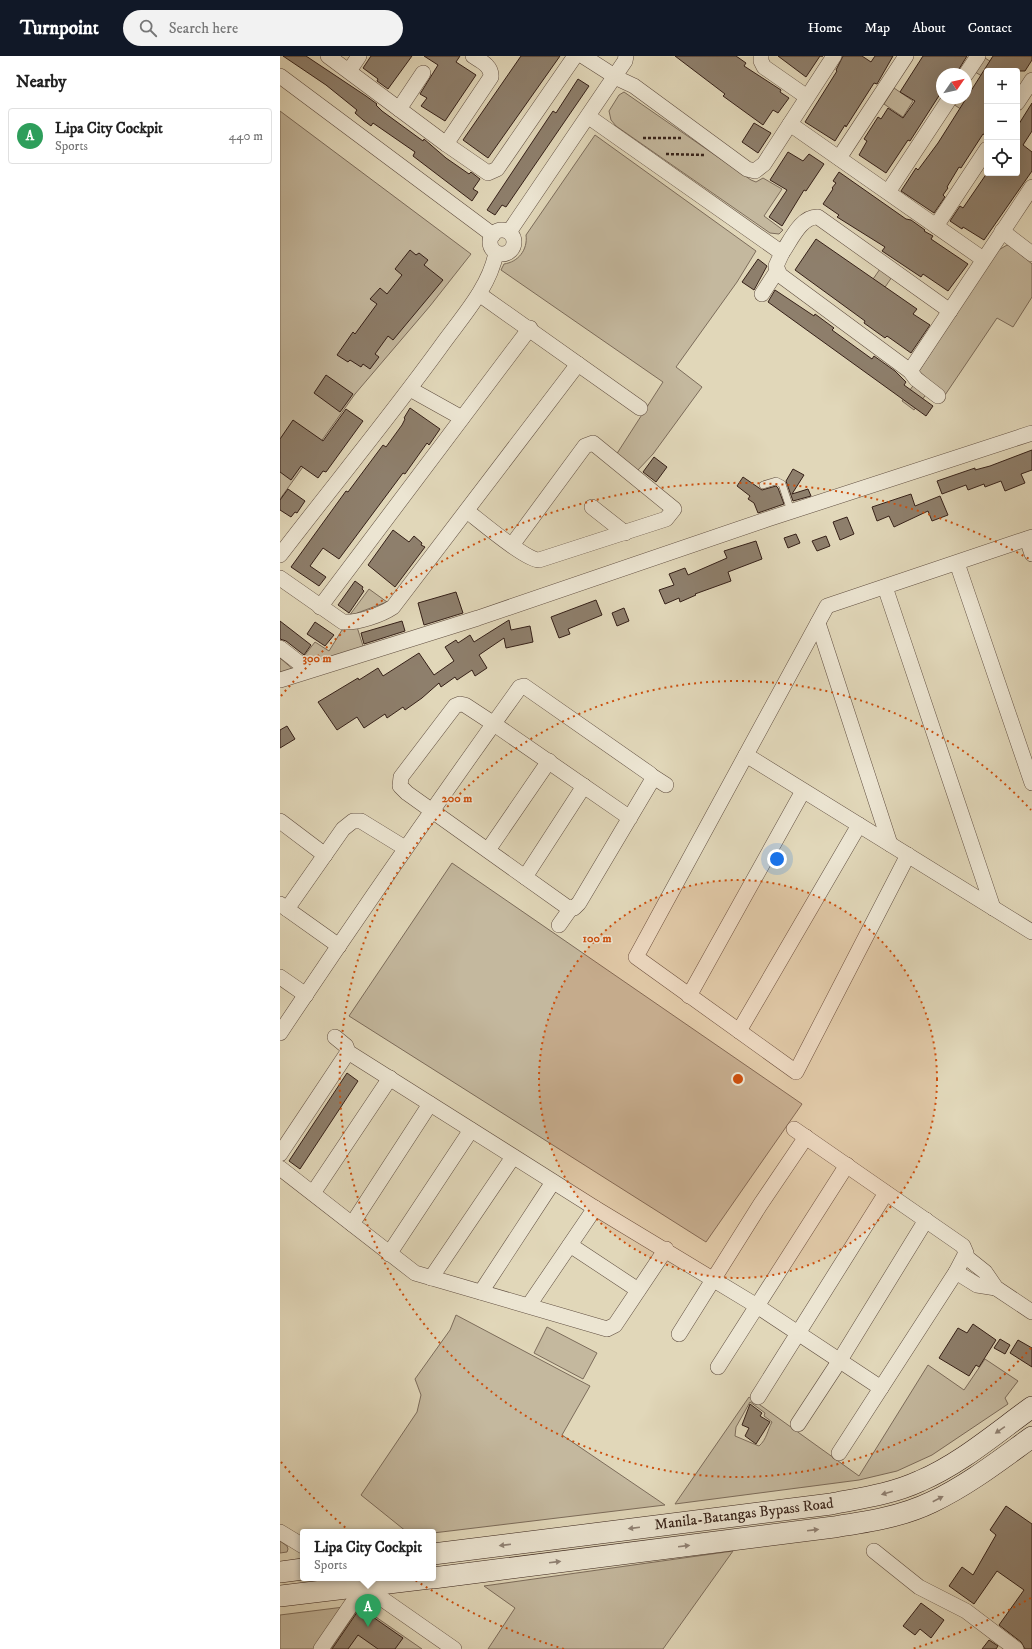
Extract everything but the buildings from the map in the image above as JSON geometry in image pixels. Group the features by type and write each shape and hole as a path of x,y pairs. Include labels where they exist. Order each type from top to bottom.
{"main road":[{"name":"Manila-Batangas Bypass Road","path":"436,1554 831,1504 882,1494 921,1481 942,1470 1032,1407"},
{"name":"Manila-Batangas Bypass Road","path":"436,1578 834,1527 894,1516 931,1503 954,1490 1032,1437"},
{"path":"280,1572 300,1570"},
{"path":"280,1596 359,1582 377,1581"}],"street":[{"path":"328,56 485,172 495,171 575,56"},
{"path":"349,71 360,56"},
{"path":"446,144 491,77 491,73 487,66 473,56"},
{"path":"583,56 615,77 632,85 747,169 757,170 764,164 834,56"},
{"path":"762,56 761,61 764,67 807,97"},
{"path":"839,158 906,56"},
{"path":"970,68 978,56"},
{"path":"509,232 629,58"},
{"path":"399,109 423,73"},
{"path":"280,76 493,234"},
{"path":"1020,98 1032,80"},
{"path":"888,192 946,104"},
{"path":"589,117 782,253"},
{"path":"790,124 984,259"},
{"path":"936,226 984,154"},
{"path":"910,371 1032,186"},
{"path":"938,396 916,378 910,371 784,278 777,271 776,263 803,222 812,216 818,216 950,311"},
{"path":"500,230 509,232 514,240 512,250 504,254 496,253 490,244 493,234 500,230"},
{"path":"1002,231 1032,254"},
{"path":"280,555 410,389 479,294 490,271 496,253"},
{"path":"762,294 777,271"},
{"path":"479,294 530,328 640,408"},
{"path":"320,607 530,328"},
{"path":"280,578 337,619 346,622 390,609 398,602 578,364"},
{"path":"410,389 462,418"},
{"path":"280,680 466,622 791,511 1032,433"},
{"path":"467,511 512,545 533,560 539,560 668,518 674,508 590,440 512,545"},
{"path":"592,507 625,533"},
{"path":"908,855 796,1072 636,958 827,606 1030,538 1032,554"},
{"path":"957,563 1032,783"},
{"path":"885,587 993,908"},
{"path":"818,623 890,844"},
{"path":"280,648 298,662"},
{"path":"280,1033 405,848 520,687 524,686 666,785"},
{"path":"571,908 403,790 399,782 401,777 455,706 460,704 465,705 494,724 630,818"},
{"path":"746,755 1032,932"},
{"path":"488,850 549,762"},
{"path":"559,925 571,908 574,908 579,903 651,782 652,776"},
{"path":"525,877 584,786"},
{"path":"689,996 803,790"},
{"path":"339,946 283,906 343,829 355,820 362,821 405,848"},
{"path":"280,821 325,854"},
{"path":"739,1031 859,825"},
{"path":"280,977 306,995"},
{"path":"335,1037 346,1046 348,1052 553,1182 666,1249 713,1280 757,1306 882,1388"},
{"path":"280,1154 348,1052"},
{"path":"313,1193 390,1078"},
{"path":"352,1224 430,1104"},
{"path":"389,1254 472,1130"},
{"path":"679,1334 760,1205 800,1133 963,1246 966,1253 956,1272 838,1454"},
{"path":"431,1278 513,1156"},
{"path":"718,1368 847,1165"},
{"path":"280,1168 415,1273 609,1329 615,1325 666,1249"},
{"path":"481,1292 553,1182"},
{"path":"758,1397 799,1334 886,1193"},
{"path":"529,1305 595,1208"},
{"path":"798,1424 840,1360 926,1220"},
{"path":"570,1245 638,1290"},
{"path":"965,1256 985,1272 996,1288 1032,1312"},
{"path":"956,1272 977,1285 996,1288"},
{"path":"280,1532 300,1544"},
{"path":"874,1552 919,1587 966,1611 1016,1649"},
{"path":"321,1649 359,1582 454,1649"}],"lane":[{"path":"763,485 776,481 782,484 791,511"}],"path":[{"path":"640,138 692,138 698,133"},
{"path":"653,162 659,154 663,153 711,156 720,158 726,153"}],"shaded area":[{"path":"985,58 1001,68 984,68 984,77 975,72"},
{"path":"894,88 913,101 903,117 884,104"},
{"path":"624,92 751,180 756,182 763,178 782,189 764,216 783,230 779,234 770,233 616,126 611,120 609,111 619,95"},
{"path":"972,97 982,103 973,117 953,104 972,104"},
{"path":"280,111 471,254 430,306 355,394 280,499"},
{"path":"595,135 756,251 737,282 676,367 702,387 653,454 637,471 616,455 663,382 501,270 504,264 514,261 524,250 526,235"},
{"path":"1007,245 1012,247 1032,264 1032,297 1013,327 997,318 945,395 919,371 997,251"},
{"path":"880,269 892,277 872,306 860,298"},
{"path":"915,383 928,392 914,410 902,401"},
{"path":"369,589 387,602 349,616"},
{"path":"357,627 364,649 309,667 301,660 315,642 329,651 342,630"},
{"path":"280,658 295,671 280,676"},
{"path":"452,863 802,1104 706,1242 349,1016"},
{"path":"456,1315 590,1386 562,1435 665,1505 436,1533 436,1529 403,1529 361,1495 417,1412 421,1395 415,1379 450,1330"},
{"path":"547,1327 597,1353 583,1379 534,1353"},
{"path":"985,1359 1018,1381 1005,1398 1008,1404 932,1455 897,1471 859,1480 675,1504 749,1397 859,1476 928,1365 964,1390","holes":["750,1402 765,1413 764,1416 772,1422 765,1438 759,1446 735,1436 736,1427"]},
{"path":"280,1541 287,1546 287,1552 280,1553"},
{"path":"733,1551 663,1649 488,1649 515,1608 484,1586"},
{"path":"360,1606 422,1649 331,1649"},
{"path":"344,1607 314,1649 280,1649 280,1615"}],"place":[{"name":"Lipa City Cockpit","path":"368,1627"}]}
